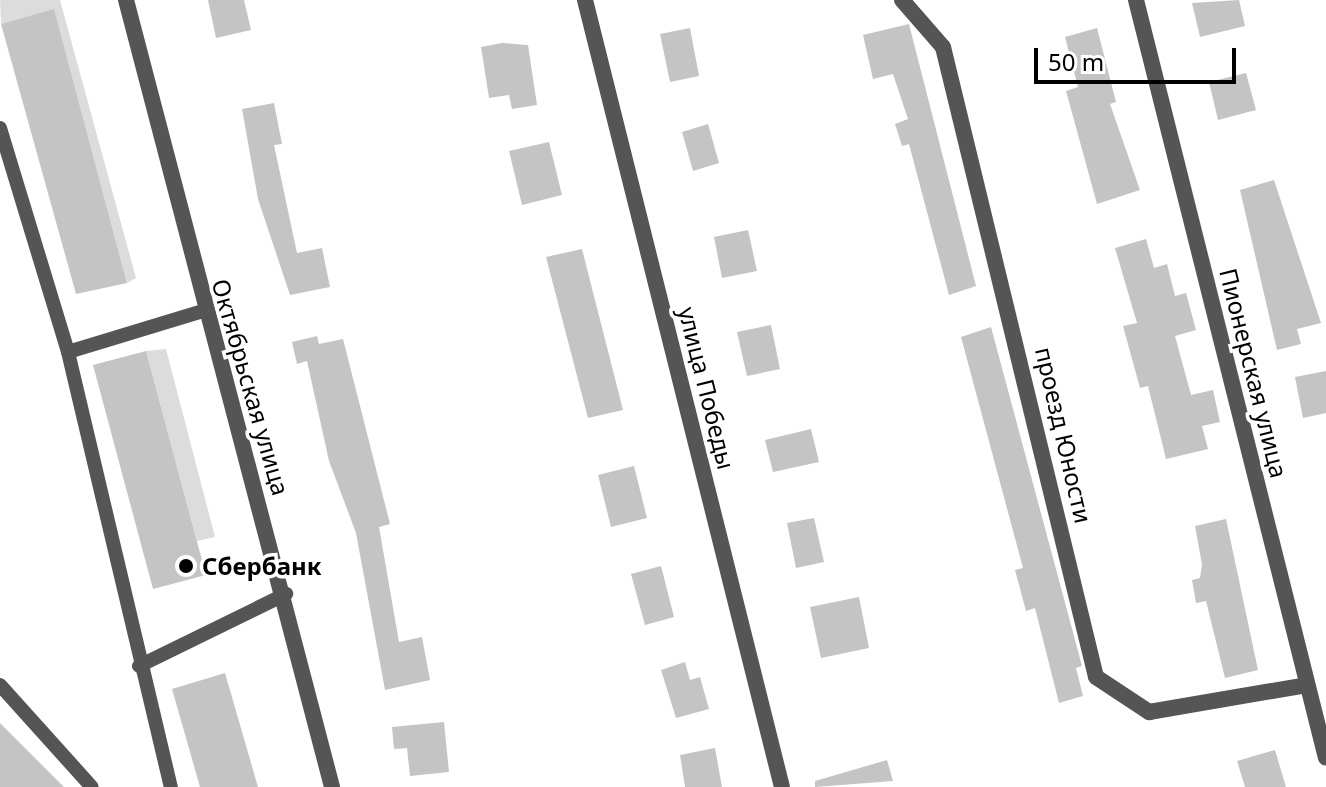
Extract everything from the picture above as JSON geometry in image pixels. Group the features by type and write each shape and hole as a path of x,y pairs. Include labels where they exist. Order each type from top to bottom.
{"street":[{"name":"Октябрьская улица","path":"126,0 203,311 286,594 332,787"},
{"name":"улица Победы","path":"585,0 782,787"},
{"name":"проезд Юности","path":"902,0 943,47 1096,677 1149,712 1307,685"},
{"name":"Пионерская улица","path":"1136,0 1326,758"}],"lane":[{"path":"0,128 68,352 139,666 171,787"},
{"path":"68,352 203,311"},
{"path":"139,666 286,594"},
{"path":"0,685 92,787"}],"shaded area":[{"path":"0,0 60,0 136,278 127,283 54,10 1,24"},
{"path":"166,349 215,537 197,541 146,351"}],"building":[{"path":"208,0 244,0 251,30 216,38"},
{"path":"1239,0 1245,26 1200,37 1192,3"},
{"path":"54,9 127,283 76,294 1,24"},
{"path":"909,24 976,286 949,295 909,144 902,146 895,124 908,119 893,74 873,79 863,35"},
{"path":"690,28 699,76 670,82 660,34"},
{"path":"1097,28 1116,102 1110,104 1140,190 1097,204 1066,91 1078,87 1065,37"},
{"path":"502,43 528,45 537,105 512,109 509,95 489,98 481,47"},
{"path":"1246,73 1256,110 1218,120 1209,82"},
{"path":"274,103 282,144 274,145 297,253 322,248 330,287 290,295 258,199 242,109"},
{"path":"708,124 719,163 693,171 682,132"},
{"path":"549,142 562,195 522,205 509,151"},
{"path":"1274,180 1321,323 1297,329 1301,344 1277,350 1240,190"},
{"path":"748,230 757,271 722,278 714,237"},
{"path":"1146,239 1154,268 1167,264 1175,296 1186,293 1196,330 1175,336 1191,395 1213,390 1220,422 1202,426 1208,449 1166,459 1148,386 1140,388 1123,326 1137,323 1115,248"},
{"path":"582,249 623,410 588,418 546,257"},
{"path":"771,325 780,369 747,376 737,332"},
{"path":"991,327 1082,666 1076,668 1083,696 1059,703 1035,608 1026,611 1015,570 1023,568 961,337"},
{"path":"317,336 319,344 343,339 390,524 379,527 399,642 422,637 430,680 385,690 356,533 329,461 307,361 297,364 292,342"},
{"path":"146,351 206,575 153,589 93,365"},
{"path":"1326,371 1326,413 1303,418 1295,377"},
{"path":"811,429 819,462 773,472 765,440"},
{"path":"634,466 647,518 611,527 598,475"},
{"path":"814,518 824,562 796,568 787,523"},
{"path":"1226,519 1258,670 1225,678 1206,601 1196,603 1192,580 1200,578 1202,565 1195,526"},
{"path":"661,566 674,617 645,625 631,574"},
{"path":"859,597 869,648 821,658 810,607"},
{"path":"685,662 690,680 700,677 709,709 676,718 661,670"},
{"path":"225,673 258,787 200,787 172,689"},
{"path":"444,722 449,772 410,776 407,748 394,749 392,727"},
{"path":"0,723 64,787 0,787"},
{"path":"715,748 722,787 685,787 680,755"},
{"path":"1275,750 1286,787 1245,787 1237,761"},
{"path":"887,760 893,781 815,787 815,781"}],"place":[{"name":"Сбербанк","path":"186,566"}]}
